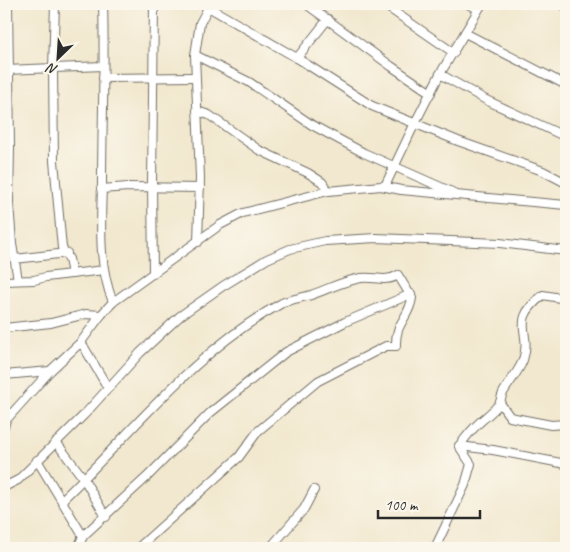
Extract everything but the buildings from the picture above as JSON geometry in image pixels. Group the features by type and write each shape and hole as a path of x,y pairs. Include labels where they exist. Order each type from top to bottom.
{"street":[{"path":"8,4 6,203 18,280"},
{"path":"56,4 54,161 62,248 67,254 72,274"},
{"path":"104,4 101,232 107,288 113,302"},
{"path":"153,274 154,4"},
{"path":"306,4 431,93"},
{"path":"382,4 454,53"},
{"path":"386,186 440,74 480,6 468,4"},
{"path":"562,4 566,6"},
{"path":"198,242 200,188 195,56 200,24 206,6 297,58 372,106 458,141 543,171 566,183"},
{"path":"297,58 328,19"},
{"path":"465,32 566,85"},
{"path":"195,56 249,82 312,125 394,166 461,195"},
{"path":"6,70 103,66"},
{"path":"440,74 494,104 566,137"},
{"path":"103,78 195,76"},
{"path":"197,111 209,114 259,150 315,177 322,182 328,191"},
{"path":"5,422 50,371 81,342 100,315 113,302 220,225 243,213 328,191 386,186 401,190 566,204"},
{"path":"102,189 128,187 200,188"},
{"path":"4,487 18,480 140,354 180,316 223,286 267,259 290,249 325,241 376,238 500,243 566,251"},
{"path":"15,259 67,254"},
{"path":"4,281 34,280 104,270"},
{"path":"62,500 160,398 205,357 256,318 284,302 348,281 364,278 382,280 398,275 412,298 409,310 397,328 396,346 386,346 318,381 258,431 239,457 149,545 138,548"},
{"path":"78,548 83,536 106,517 210,413 286,352 345,322 411,294"},
{"path":"459,446 472,430 500,403 502,395 516,376 526,347 523,320 527,311 543,295 566,299"},
{"path":"4,328 51,323 86,314 100,315"},
{"path":"81,342 108,388"},
{"path":"4,375 50,371"},
{"path":"500,403 510,417 551,425 566,424"},
{"path":"56,442 84,479 106,517"},
{"path":"459,446 493,450 566,464"},
{"path":"435,548 465,485 471,464 459,446"},
{"path":"37,460 83,536"},
{"path":"270,548 304,509 314,490"}]}
